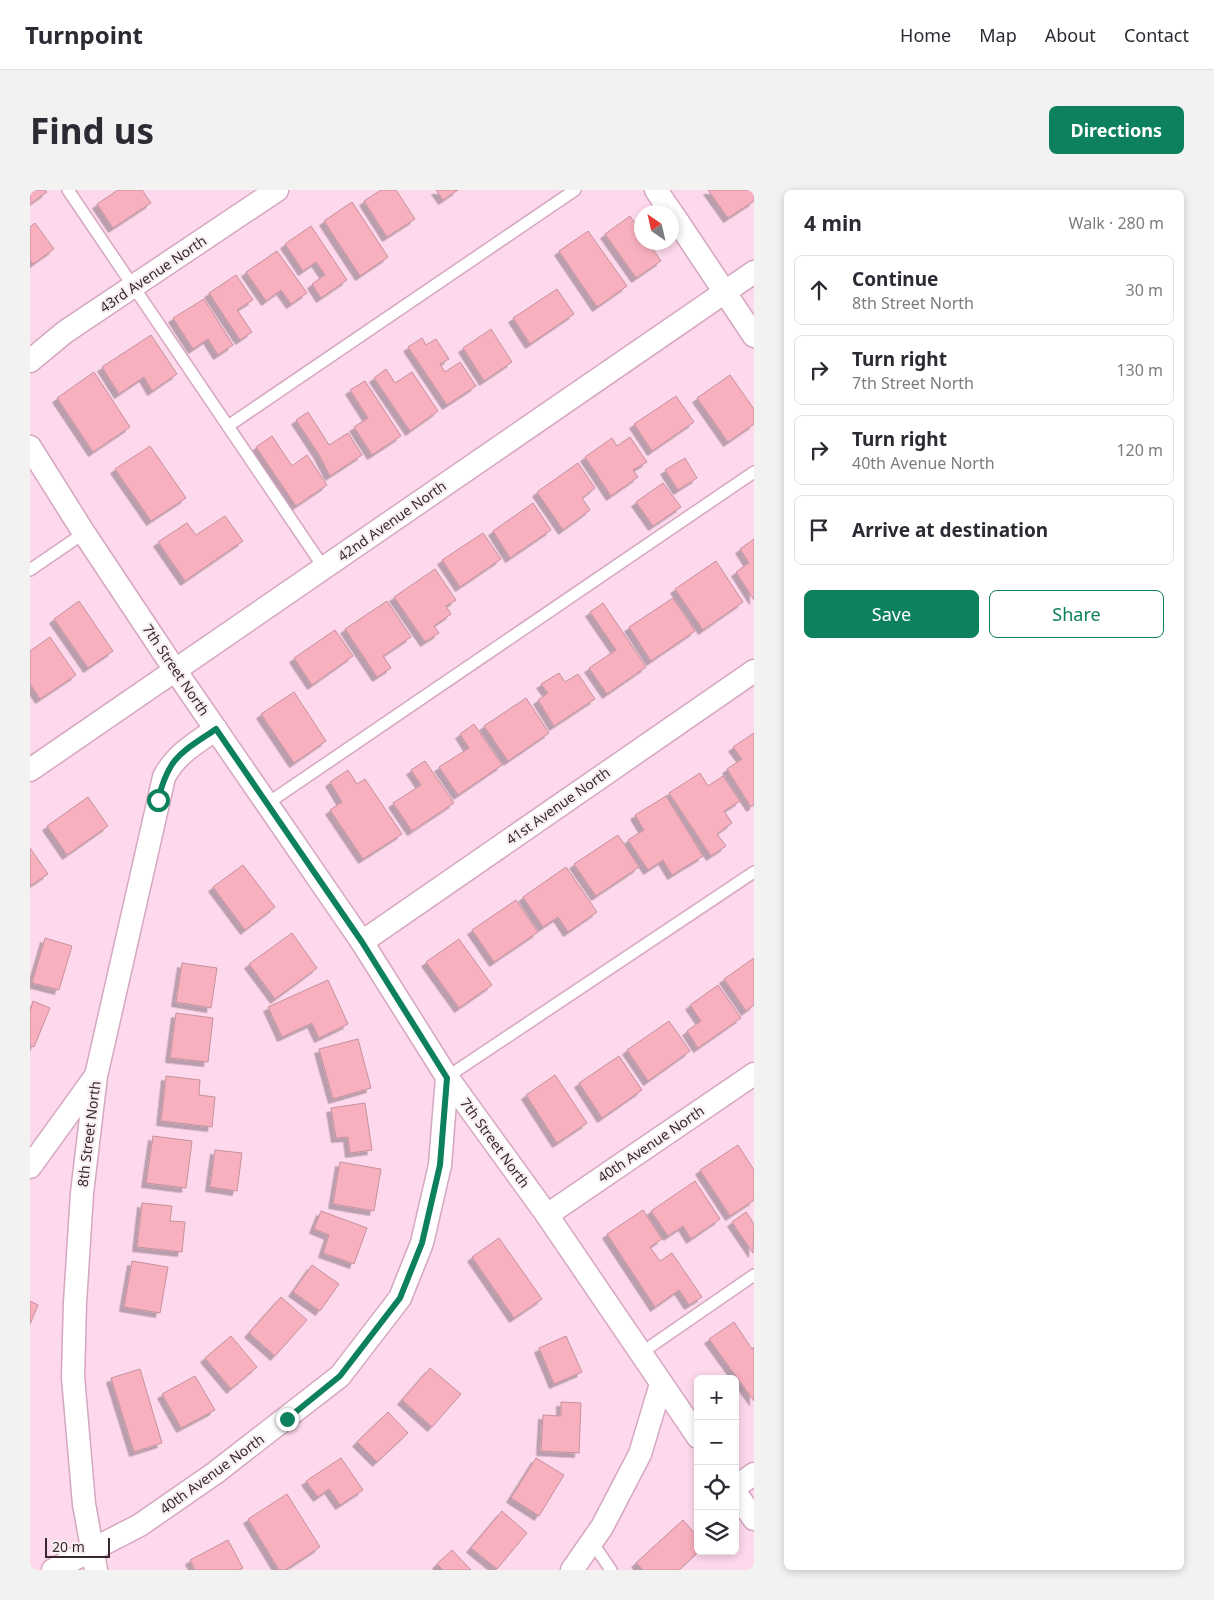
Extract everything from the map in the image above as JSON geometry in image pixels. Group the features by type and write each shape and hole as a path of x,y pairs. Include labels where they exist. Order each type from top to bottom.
{"street":[{"name":"43rd Avenue North","path":"30,360 66,332 277,190"},
{"path":"656,190 666,205"},
{"path":"679,225 754,336"},
{"name":"42nd Avenue North","path":"30,770 754,272"},
{"name":"7th Street North","path":"30,447 84,533 175,670 362,942 447,1078 547,1215 694,1431"},
{"name":"41st Avenue North","path":"362,942 754,671"},
{"name":"8th Street North","path":"94,1560 83,1495 73,1377 75,1303 82,1193 96,1076 164,776 171,764 183,752 216,729"},
{"name":"40th Avenue North","path":"547,1215 754,1074"},
{"path":"30,1167 96,1076"},
{"name":"40th Avenue North","path":"52,1570 94,1560 140,1525 215,1473 340,1376 400,1298 422,1243 440,1165 447,1078"},
{"path":"572,1570 602,1527 640,1454 662,1384"},
{"path":"739,1484 754,1474"},
{"path":"739,1498 754,1520"}],"lane":[{"path":"68,190 324,568"},
{"path":"228,426 575,190"},
{"path":"268,803 754,472"},
{"path":"30,570 84,533"},
{"path":"447,1078 754,872"},
{"path":"640,1352 754,1275"},
{"path":"592,1542 611,1570"}],"building":[{"path":"30,190 45,190 47,192 30,204"},
{"path":"118,190 142,190 151,203 113,228 97,204"},
{"path":"381,190 396,190 415,219 387,237 364,201"},
{"path":"436,190 458,190 443,200"},
{"path":"708,190 754,190 754,201 728,218"},
{"path":"352,202 388,257 360,276 324,221"},
{"path":"630,216 634,222 634,250 653,250 661,261 636,278 605,234"},
{"path":"35,223 54,249 33,264 30,260 30,227"},
{"path":"311,226 347,280 321,298 312,284 325,275 316,262 303,271 285,244"},
{"path":"588,231 627,286 597,307 559,251"},
{"path":"277,251 307,293 291,304 281,290 266,301 246,272"},
{"path":"236,275 253,300 237,310 252,332 240,340 209,293"},
{"path":"557,289 574,314 530,344 513,318"},
{"path":"204,299 233,345 218,355 208,339 193,349 173,318"},
{"path":"491,329 512,362 484,381 463,348"},
{"path":"151,335 177,374 152,391 144,377 119,394 102,367"},
{"path":"422,338 426,345 436,339 449,359 440,364 445,372 460,362 476,386 447,405 408,347"},
{"path":"386,369 395,383 412,372 438,411 410,431 374,378"},
{"path":"94,372 130,427 93,452 57,398"},
{"path":"730,375 754,409 754,424 728,442 697,398"},
{"path":"365,381 401,436 372,455 354,427 368,418 350,390"},
{"path":"676,396 694,422 652,451 634,424"},
{"path":"308,412 329,445 348,433 362,455 330,476 318,453 296,420"},
{"path":"272,436 292,466 307,455 327,485 296,506 256,447"},
{"path":"630,437 647,462 633,470 638,477 611,496 585,457 612,438 617,446"},
{"path":"150,446 186,498 151,521 115,469"},
{"path":"685,458 697,478 678,490 665,470"},
{"path":"578,463 595,488 582,498 590,510 563,530 537,492"},
{"path":"663,483 681,507 653,526 636,502"},
{"path":"533,503 551,530 510,558 493,531"},
{"path":"225,516 243,541 185,581 158,542 187,523 196,535"},
{"path":"483,533 501,559 460,587 442,560"},
{"path":"754,539 754,600 736,572 749,563 740,549"},
{"path":"716,561 743,602 703,630 675,589"},
{"path":"435,569 456,600 446,606 451,614 434,626 439,633 425,642 394,597"},
{"path":"673,598 695,631 651,661 629,627"},
{"path":"79,601 113,651 88,668 54,619"},
{"path":"387,601 411,637 383,656 391,668 377,677 345,629"},
{"path":"603,603 646,667 607,694 589,668 616,650 590,612"},
{"path":"335,630 353,656 312,685 294,658"},
{"path":"50,637 76,675 40,699 30,684 30,651"},
{"path":"559,673 565,682 578,674 595,699 554,726 538,700 548,693 541,684"},
{"path":"294,692 326,741 294,763 261,714"},
{"path":"526,698 549,733 508,761 484,726"},
{"path":"474,724 502,765 458,795 439,767 469,748 460,734"},
{"path":"754,733 754,805 751,807 727,769 742,759 733,747"},
{"path":"425,761 454,803 412,831 393,803 421,785 411,770"},
{"path":"348,770 357,784 365,779 402,834 363,859 330,810 342,802 330,782"},
{"path":"700,773 708,786 723,776 740,801 724,811 732,823 717,834 726,846 711,856 669,793"},
{"path":"666,796 703,856 672,875 663,860 648,870 628,840 644,830 635,815"},
{"path":"88,797 108,826 67,855 47,826"},
{"path":"618,835 639,867 596,896 574,864"},
{"path":"30,848 48,874 30,886"},
{"path":"243,865 275,907 245,930 213,887"},
{"path":"566,867 597,912 568,932 558,917 543,927 523,897"},
{"path":"516,900 538,932 494,962 472,930"},
{"path":"292,933 317,968 275,999 249,964"},
{"path":"45,938 72,946 59,990 32,983"},
{"path":"459,939 492,985 459,1008 426,962"},
{"path":"754,958 754,1005 746,1011 724,979"},
{"path":"182,963 217,968 211,1008 176,1002"},
{"path":"328,980 348,1024 319,1038 312,1023 282,1037 268,1007"},
{"path":"718,985 741,1018 698,1048 687,1031 701,1021 690,1005"},
{"path":"33,1001 50,1008 34,1047 30,1045 30,1011"},
{"path":"176,1013 213,1018 208,1062 170,1058"},
{"path":"669,1021 690,1051 648,1081 627,1050"},
{"path":"358,1039 371,1088 333,1099 319,1049"},
{"path":"619,1056 642,1090 602,1118 579,1083"},
{"path":"555,1075 587,1123 557,1143 526,1095"},
{"path":"166,1076 200,1080 199,1095 215,1097 212,1127 161,1121"},
{"path":"365,1103 372,1150 350,1153 348,1137 336,1138 331,1108"},
{"path":"153,1136 192,1141 186,1188 146,1183"},
{"path":"738,1145 754,1170 754,1200 730,1216 700,1170"},
{"path":"215,1150 242,1153 237,1191 210,1187"},
{"path":"340,1162 381,1169 374,1211 333,1204"},
{"path":"695,1181 720,1219 691,1239 683,1226 668,1236 651,1211"},
{"path":"142,1203 172,1206 170,1221 185,1222 182,1252 137,1247"},
{"path":"643,1210 662,1239 650,1247 660,1261 672,1253 702,1297 689,1305 679,1290 655,1307 607,1234"},
{"path":"321,1211 367,1228 354,1264 323,1253 329,1235 314,1229"},
{"path":"746,1212 754,1224 753,1253 732,1222"},
{"path":"499,1238 542,1299 514,1318 472,1257"},
{"path":"132,1261 168,1267 160,1313 124,1307"},
{"path":"312,1265 339,1284 320,1311 293,1292"},
{"path":"281,1297 307,1320 275,1356 249,1333"},
{"path":"30,1301 38,1305 30,1324"},
{"path":"734,1322 752,1349 754,1347 754,1401 739,1380 739,1375 735,1375 709,1339"},
{"path":"231,1336 257,1367 231,1389 205,1358"},
{"path":"566,1336 582,1372 554,1384 539,1348"},
{"path":"430,1368 461,1394 432,1427 402,1400"},
{"path":"140,1369 162,1443 134,1452 111,1378"},
{"path":"195,1376 215,1410 181,1428 162,1394"},
{"path":"561,1402 581,1403 579,1453 541,1451 543,1415 561,1416"},
{"path":"388,1412 408,1433 377,1462 357,1442"},
{"path":"341,1458 363,1490 340,1505 329,1489 318,1497 306,1481"},
{"path":"536,1458 564,1475 539,1516 511,1498"},
{"path":"287,1494 320,1547 285,1570 279,1570 248,1519"},
{"path":"502,1511 527,1533 497,1569 471,1548"},
{"path":"683,1520 694,1532 695,1555 679,1570 643,1570 636,1563"},
{"path":"228,1540 243,1568 239,1570 195,1570 190,1560"},
{"path":"452,1550 471,1570 443,1570 437,1564"}],"route":[{"path":"158,800 164,776 171,764 183,752 216,729 362,942 447,1078 440,1165 422,1243 400,1298 340,1376 287,1419"}]}
